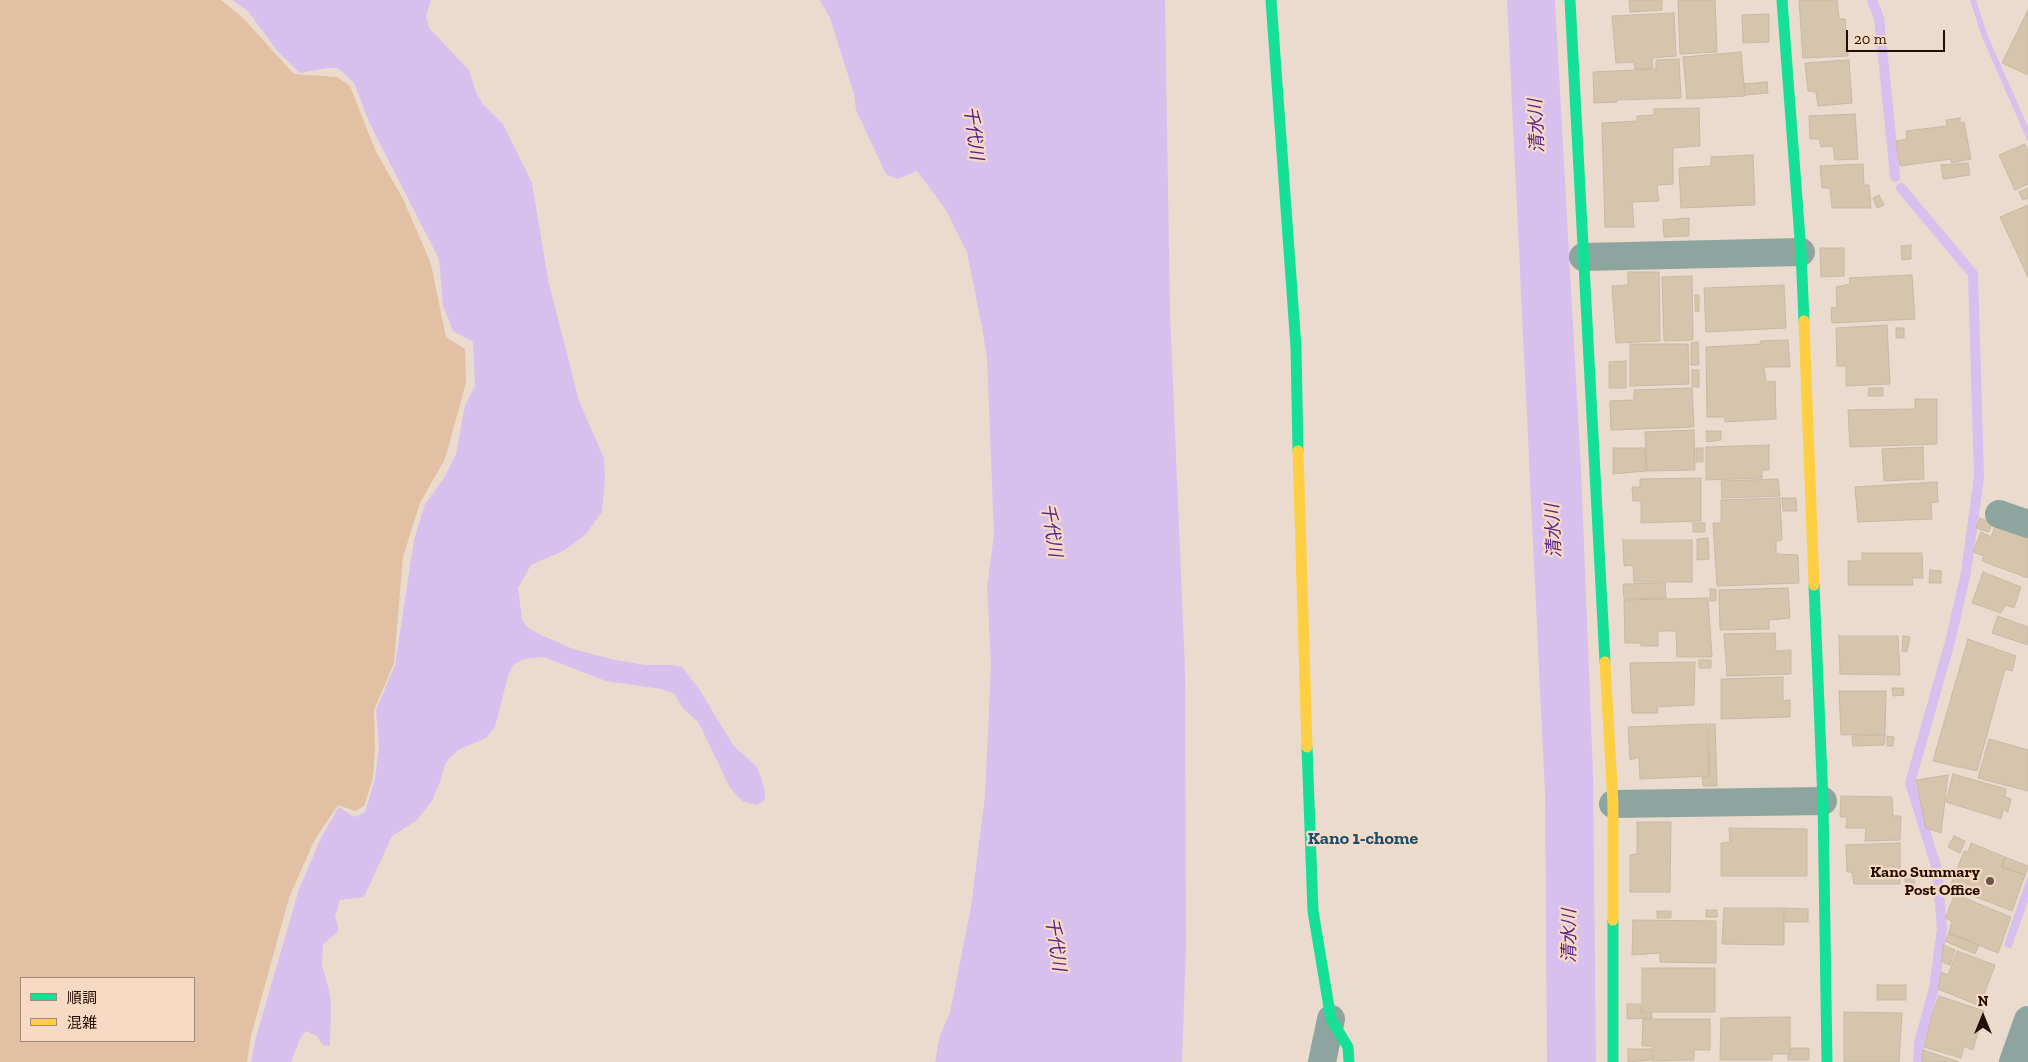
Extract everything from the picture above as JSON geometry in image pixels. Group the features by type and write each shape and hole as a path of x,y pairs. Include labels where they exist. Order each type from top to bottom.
{"street":[{"path":"1271,0 1296,347 1300,545 1313,910 1331,1019 1322,1062"},
{"path":"1570,0 1613,804 1613,1062"},
{"path":"1782,0 1801,252 1823,801 1827,1062"},
{"path":"1583,257 1801,252"},
{"path":"2000,514 2028,524"},
{"path":"1613,804 1823,801"},
{"path":"1331,1019 1348,1047 1349,1062"},
{"path":"2013,1062 2028,1020"}],"shaded area":[{"path":"0,0 221,0 243,18 294,74 337,77 350,86 376,152 403,199 431,264 446,337 465,349 466,383 445,459 420,503 403,557 394,663 374,710 375,747 373,778 364,806 355,811 338,805 314,841 289,898 251,1036 247,1062 0,1062"}],"water":[{"path":"232,0 431,0 426,16 429,28 469,70 476,92 483,104 503,124 532,183 549,284 579,401 604,458 605,479 602,512 586,534 565,550 531,565 518,588 522,619 528,628 573,649 615,660 645,665 682,667 699,689 733,745 757,767 764,787 765,800 757,805 742,801 730,788 699,723 682,707 675,694 661,689 606,681 544,657 524,659 513,665 508,676 495,727 486,738 458,750 446,762 432,801 416,821 392,836 364,897 340,900 335,917 338,932 323,944 322,966 331,1003 330,1046 323,1045 317,1036 306,1031 300,1039 291,1062 251,1062 255,1041 299,889 322,836 339,807 354,817 365,812 375,779 379,747 376,710 395,665 414,540 425,504 444,478 456,454 465,405 475,386 473,342 453,331 443,306 439,259 370,124 354,83 338,68 300,73 278,52 248,11"},
{"name":"千代川","path":"820,0 1165,0 1170,313 1185,669 1186,947 1182,1062 935,1062 940,1035 950,1013 971,907 985,796 991,666 987,587 994,535 987,358 967,252 946,210 917,171 897,179 886,174 856,110 854,94 830,18"},
{"name":"清水川","path":"1507,0 1555,0 1581,469 1593,774 1596,1062 1547,1062 1545,794"},
{"path":"1970,0 1976,0 1987,34 2028,127 2028,142 1982,37"},
{"path":"2028,875 2028,901 2011,949 2004,945"}],"building":[{"path":"1629,0 1662,0 1662,10 1630,12"},
{"path":"1678,0 1715,0 1717,52 1680,54"},
{"path":"1799,0 1837,0 1839,19 1845,19 1848,56 1803,58"},
{"path":"2028,10 2028,75 2002,63"},
{"path":"1674,13 1676,56 1652,58 1653,68 1635,69 1634,62 1616,63 1612,16"},
{"path":"1769,14 1769,42 1743,43 1742,15"},
{"path":"1741,52 1745,96 1687,99 1683,57"},
{"path":"1679,59 1681,98 1617,100 1617,102 1594,103 1593,72 1656,69 1656,60"},
{"path":"1849,60 1852,103 1818,106 1816,92 1808,91 1805,63"},
{"path":"1767,82 1768,93 1745,95 1744,84"},
{"path":"1699,108 1700,146 1673,148 1673,184 1657,185 1659,201 1632,202 1634,227 1605,227 1602,123 1637,121 1637,116 1654,115 1654,109"},
{"path":"1855,114 1858,159 1835,160 1833,146 1821,147 1819,139 1810,139 1809,116"},
{"path":"1960,118 1960,123 1964,122 1971,159 1951,163 1951,159 1900,166 1896,141 1907,139 1906,131 1947,126 1946,120"},
{"path":"2025,144 2028,152 2028,184 2015,190 1999,155"},
{"path":"1753,155 1755,205 1681,208 1679,168 1711,166 1711,157"},
{"path":"1968,163 1970,175 1943,179 1941,165"},
{"path":"1863,164 1864,185 1869,185 1871,208 1832,208 1830,188 1822,188 1820,166"},
{"path":"2028,188 2028,198 2023,200 2019,192"},
{"path":"1879,195 1884,205 1877,208 1873,198"},
{"path":"2028,205 2028,277 2000,217"},
{"path":"1689,218 1689,236 1664,237 1663,220"},
{"path":"1911,245 1911,259 1902,260 1901,246"},
{"path":"1820,248 1844,248 1844,276 1821,277"},
{"path":"1628,272 1659,272 1660,341 1616,343 1612,286 1628,285"},
{"path":"1912,275 1915,319 1832,323 1831,308 1837,307 1836,287 1850,284 1849,278"},
{"path":"1692,276 1693,340 1664,341 1662,277"},
{"path":"1784,285 1786,328 1706,332 1704,288"},
{"path":"1695,295 1699,295 1699,311 1695,311"},
{"path":"1887,325 1890,384 1846,386 1846,366 1837,366 1836,328"},
{"path":"1896,328 1904,328 1904,338 1896,338"},
{"path":"1788,340 1790,367 1764,367 1766,382 1775,381 1776,419 1725,422 1725,417 1707,417 1706,347 1761,344 1760,341"},
{"path":"1698,342 1699,365 1691,365 1691,343"},
{"path":"1630,344 1688,344 1689,384 1630,386"},
{"path":"1626,361 1626,388 1609,388 1609,362"},
{"path":"1692,370 1699,370 1699,387 1692,387"},
{"path":"1692,388 1694,427 1611,430 1610,401 1634,400 1634,390"},
{"path":"1869,388 1883,388 1883,396 1868,396"},
{"path":"1915,399 1937,399 1937,444 1850,447 1848,410 1915,409"},
{"path":"1694,430 1695,470 1647,471 1645,432"},
{"path":"1706,431 1721,431 1721,440 1707,442"},
{"path":"1769,445 1769,470 1762,470 1762,478 1706,480 1706,447"},
{"path":"1923,447 1924,479 1884,481 1882,449"},
{"path":"1613,448 1645,448 1646,471 1613,474"},
{"path":"1696,448 1703,448 1703,462 1696,462"},
{"path":"1701,478 1701,521 1641,523 1641,501 1633,501 1632,487 1640,487 1640,479"},
{"path":"1778,479 1780,496 1722,498 1721,481"},
{"path":"1937,482 1938,502 1931,503 1932,519 1858,522 1855,487"},
{"path":"1780,498 1782,540 1776,541 1776,554 1798,555 1799,583 1717,586 1713,523 1721,523 1721,500"},
{"path":"1782,498 1796,498 1797,511 1783,511"},
{"path":"1980,518 1992,523 1989,532 1976,528"},
{"path":"1693,523 1705,523 1705,532 1693,532"},
{"path":"1995,526 2028,538 2028,578 1982,561 1984,556 1973,552 1981,532 1991,537"},
{"path":"1708,538 1709,559 1697,560 1697,539"},
{"path":"1623,540 1692,540 1692,582 1634,582 1633,565 1624,566"},
{"path":"1862,553 1922,553 1923,578 1912,578 1913,585 1848,585 1848,561 1862,561"},
{"path":"1930,570 1941,571 1941,583 1929,583"},
{"path":"1983,572 2021,587 2014,608 2005,605 2001,613 1972,603"},
{"path":"1665,583 1666,598 1624,599 1623,584"},
{"path":"1788,588 1790,618 1769,620 1769,629 1720,630 1719,590"},
{"path":"1710,589 1716,589 1716,601 1710,601"},
{"path":"1708,598 1712,657 1677,657 1676,631 1658,631 1658,646 1641,646 1641,643 1625,643 1624,600"},
{"path":"1998,616 2028,627 2028,645 1992,633"},
{"path":"1775,633 1776,651 1791,650 1791,674 1727,676 1724,634"},
{"path":"1839,636 1898,636 1900,675 1840,674"},
{"path":"1903,636 1910,637 1907,652 1902,651"},
{"path":"1968,639 2016,656 2012,671 2005,669 1977,771 1933,761"},
{"path":"1699,660 1711,660 1711,668 1699,668"},
{"path":"1695,662 1694,705 1657,707 1658,713 1632,713 1630,663"},
{"path":"1783,677 1783,701 1790,700 1790,717 1721,719 1721,679"},
{"path":"1892,688 1903,688 1904,695 1893,696"},
{"path":"1839,691 1886,691 1885,734 1841,735"},
{"path":"1707,724 1709,776 1640,779 1639,757 1630,760 1628,727"},
{"path":"1709,724 1715,724 1717,786 1703,786 1702,777 1709,777"},
{"path":"1885,735 1884,745 1853,746 1852,736"},
{"path":"1887,736 1894,737 1893,746 1887,746"},
{"path":"1989,739 2028,750 2028,791 1978,778"},
{"path":"1953,774 2006,789 2005,797 2011,799 2008,812 2003,810 2001,819 1946,802"},
{"path":"1948,775 1941,833 1926,828 1916,780"},
{"path":"1841,796 1892,797 1893,816 1901,816 1900,840 1865,841 1866,828 1846,828 1847,817 1840,817"},
{"path":"1637,822 1671,822 1670,892 1630,892 1630,855 1637,854"},
{"path":"1729,828 1807,829 1807,876 1721,876 1721,843 1730,842"},
{"path":"1954,836 1965,841 1960,853 1948,847"},
{"path":"1900,843 1900,884 1854,884 1852,872 1847,872 1846,845"},
{"path":"1971,843 2005,857 2002,867 2025,875 2012,911 1950,887 1964,851 1968,852"},
{"path":"2005,857 2028,866 2025,875 2002,867"},
{"path":"1914,873 1915,887 1906,888 1904,874"},
{"path":"1955,894 2011,917 1998,953 1949,933 1952,921 1945,918"},
{"path":"1724,908 1784,908 1784,945 1722,944"},
{"path":"1785,908 1808,909 1808,922 1785,922"},
{"path":"1706,910 1717,910 1717,917 1706,917"},
{"path":"1657,911 1671,911 1671,918 1657,918"},
{"path":"1633,920 1716,921 1716,963 1660,962 1660,953 1632,955"},
{"path":"1949,933 1979,945 1975,954 1945,941"},
{"path":"1943,945 1955,950 1950,965 1942,962"},
{"path":"1957,951 1995,965 1980,1006 1938,989 1941,972 1948,975"},
{"path":"1642,968 1715,968 1715,1012 1642,1012"},
{"path":"1877,985 1906,985 1906,1000 1877,1000"},
{"path":"1939,996 1984,1011 1973,1050 1964,1046 1961,1058 1924,1047"},
{"path":"1627,1004 1641,1004 1641,1013 1652,1013 1652,1018 1627,1019"},
{"path":"1844,1012 1902,1013 1899,1062 1844,1062"},
{"path":"1790,1017 1790,1054 1772,1054 1772,1060 1720,1060 1721,1018"},
{"path":"1643,1019 1710,1019 1710,1050 1694,1050 1694,1060 1653,1061 1653,1046 1642,1046"},
{"path":"1791,1048 1809,1048 1809,1060 1788,1060"},
{"path":"1628,1049 1652,1049 1652,1060 1628,1062"},
{"path":"1923,1050 1959,1062 1922,1062"}],"waterway":[{"path":"1872,0 1879,18 1895,177"},
{"path":"1901,188 1973,274 1979,477 1966,572 1951,638 1910,783 1937,869 1942,929 1934,988 1919,1043 1918,1062"}],"traffic: fast":[{"path":"1271,0 1296,347 1298,451"},
{"path":"1570,0 1605,662"},
{"path":"1782,0 1801,252 1804,321"},
{"path":"1814,585 1823,801 1827,1062"},
{"path":"1307,747 1313,911 1331,1019 1348,1047 1349,1062"},
{"path":"1613,920 1613,1062"}],"traffic: slow":[{"path":"1804,321 1814,585"},
{"path":"1298,451 1307,747"},
{"path":"1605,662 1613,804 1613,920"}],"place":[{"name":"Kano Summary Post Office","path":"1990,881"}],"district":[{"name":"Kano 1-chome","path":"1363,839"}]}
